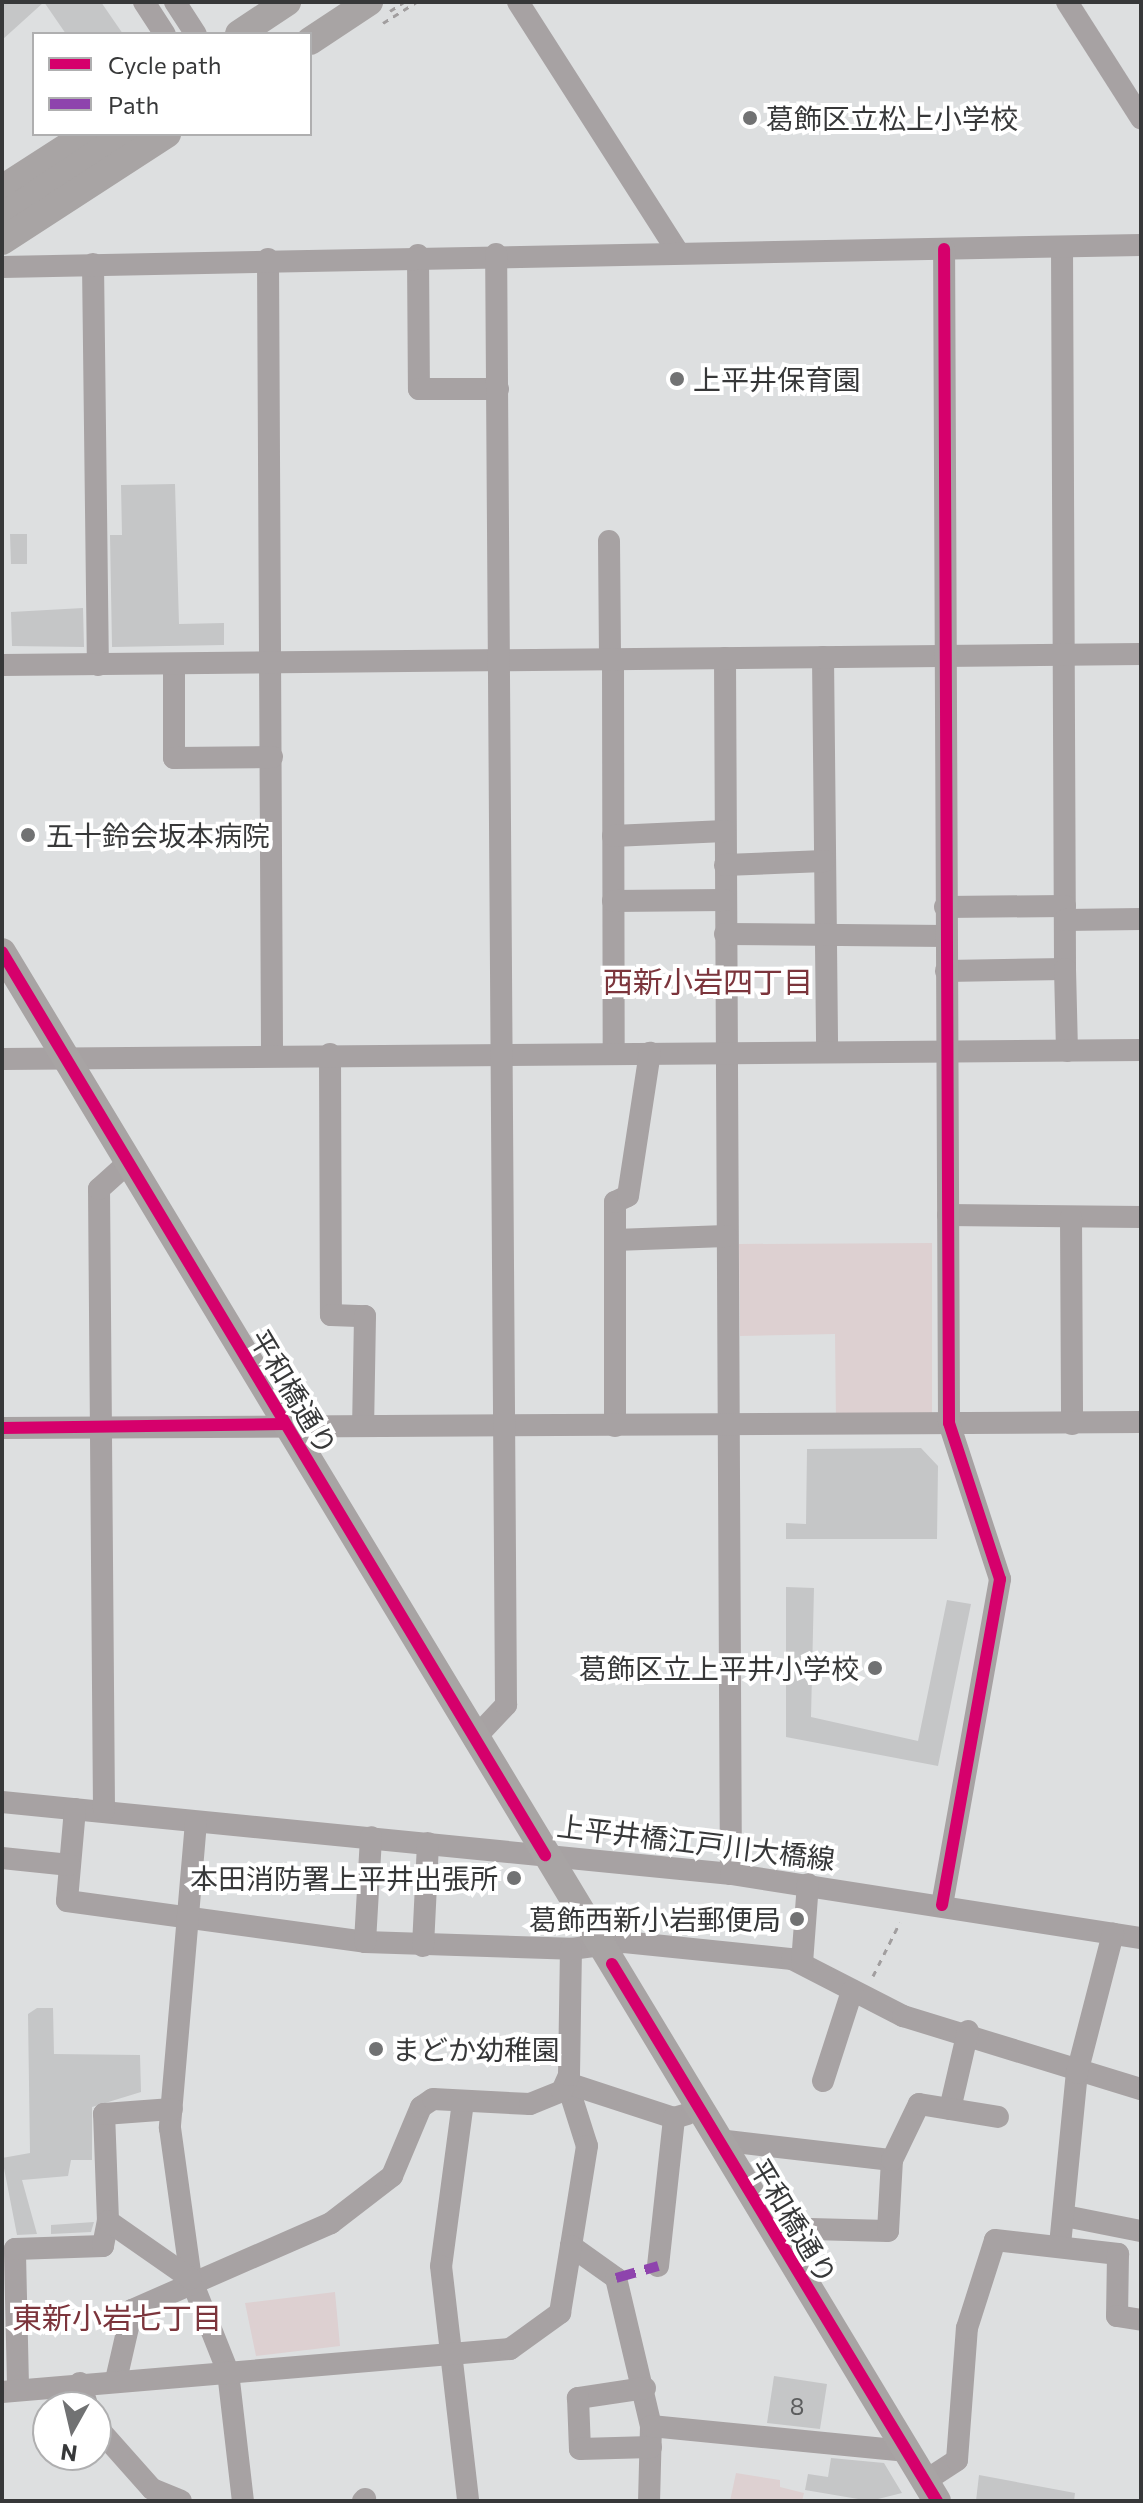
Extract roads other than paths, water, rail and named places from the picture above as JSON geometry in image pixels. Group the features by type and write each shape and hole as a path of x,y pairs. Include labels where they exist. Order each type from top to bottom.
{"main road":[{"path":"242,32 287,2"},
{"path":"270,32 311,2"},
{"path":"297,32 343,2"},
{"path":"312,40 369,2"},
{"path":"2,189 84,136"},
{"path":"2,217 123,136"},
{"path":"2,241 164,136"},
{"name":"平和橋通り","path":"2,952 474,1739 601,1944 688,2114 718,2140 931,2491"}],"street":[{"path":"144,2 164,32"},
{"path":"175,2 195,32"},
{"path":"518,2 678,252"},
{"path":"1067,2 1141,118"},
{"path":"2,267 418,255 1141,245"},
{"path":"1062,247 1067,1051"},
{"path":"942,1905 1000,1579 949,1423 944,249"},
{"path":"474,1739 506,1705 499,1055 496,254"},
{"path":"418,255 419,389 498,389"},
{"path":"268,259 273,663 272,1055"},
{"path":"93,264 98,665"},
{"path":"609,541 614,1054"},
{"path":"2,665 1141,654"},
{"path":"823,657 827,1052"},
{"path":"725,658 731,1874"},
{"path":"174,664 174,758 272,757"},
{"path":"613,836 725,831"},
{"path":"725,865 824,861"},
{"path":"613,901 725,900"},
{"path":"945,907 1141,919"},
{"path":"725,934 945,936"},
{"path":"946,971 1065,969"},
{"path":"2,1059 330,1054 650,1053 728,1056 827,1052 946,1054 1141,1050"},
{"path":"615,1426 615,1202 628,1196 650,1053"},
{"path":"330,1054 331,1315 365,1316 363,1426"},
{"path":"104,1810 99,1189 129,1162"},
{"path":"948,1215 1141,1217"},
{"path":"1071,1217 1072,1424"},
{"path":"615,1240 726,1236"},
{"path":"2,1428 285,1424 504,1428 1141,1422"},
{"name":"上平井橋江戸川大橋線","path":"2,1802 731,1874 1141,1938"},
{"path":"75,1809 67,1901 365,1942 571,1949 601,1944 802,1963 903,2016 968,2031 1077,2073 1141,2089"},
{"path":"196,1822 172,2109 191,2279 228,2372 243,2501"},
{"path":"365,1942 371,1837"},
{"path":"423,1946 428,1843"},
{"path":"2,1858 70,1865"},
{"path":"802,1963 808,1884"},
{"path":"1060,2245 1077,2073 1113,1934"},
{"path":"172,2109 104,2114 108,2221 103,2246 15,2249 10,2389 510,2349 549,2324 565,2300 587,2146 567,2083 571,1949"},
{"path":"823,2081 858,1994"},
{"path":"950,2109 968,2031"},
{"path":"116,2380 132,2310 191,2279 331,2223 392,2176 421,2107 433,2099 530,2104 567,2083 688,2114 658,2266"},
{"path":"463,2102 441,2266 468,2501"},
{"path":"771,2228 888,2231 892,2160 919,2104 998,2117"},
{"path":"718,2140 892,2160"},
{"path":"1065,2216 1141,2231"},
{"path":"108,2221 191,2279"},
{"path":"931,2491 957,2460 967,2328 995,2240 1118,2254 1117,2316 1141,2320"},
{"path":"571,2246 616,2278 645,2388 651,2436 649,2501"},
{"path":"80,2383 83,2391"},
{"path":"645,2388 578,2398 580,2449 651,2436 905,2451"},
{"path":"112,2442 171,2500"}],"place":[{"name":"葛飾区立松上小学校","path":"750,118"},
{"name":"上平井保育園","path":"677,379"},
{"name":"五十鈴会坂本病院","path":"28,835"},
{"name":"葛飾区立上平井小学校","path":"875,1668"},
{"name":"本田消防署上平井出張所","path":"514,1878"},
{"name":"葛飾西新小岩郵便局","path":"797,1919"},
{"name":"まどか幼稚園","path":"376,2049"}],"district":[{"name":"西新小岩四丁目","path":"708,981"},
{"name":"東新小岩七丁目","path":"117,2317"}]}
